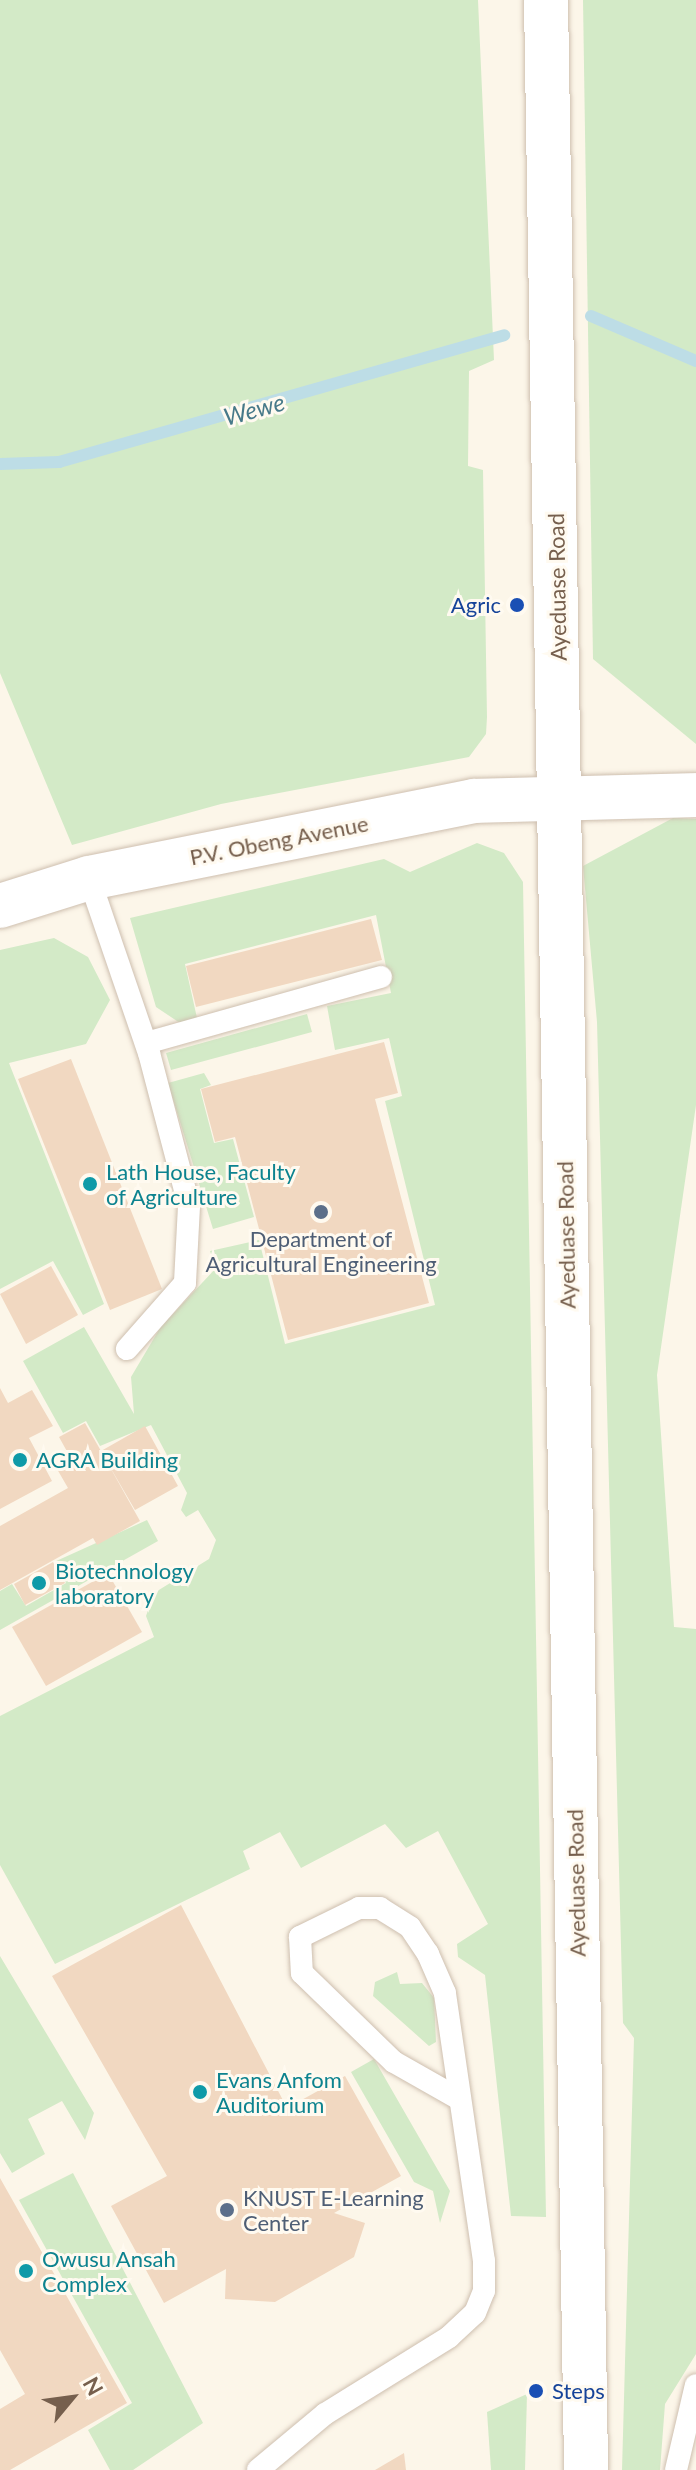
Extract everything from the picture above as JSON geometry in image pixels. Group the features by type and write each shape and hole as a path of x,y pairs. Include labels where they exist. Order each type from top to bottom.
{"street":[{"name":"Ayeduase Road","path":"546,0 562,794 586,2470"},
{"name":"P.V. Obeng Avenue","path":"0,906 89,878 474,801 562,794 696,795"}],"lane":[{"path":"89,878 146,1043 189,1206 185,1283 127,1349"},
{"path":"146,1043 381,977"},
{"path":"258,2470 325,2414 449,2337 475,2313 484,2261 445,1993 410,1927 395,1914 359,1908 300,1937 302,1973 394,2062 459,2099"},
{"path":"676,2470 696,2385"}],"green space":[{"path":"0,0 478,0 494,360 469,371 468,466 483,470 487,717 486,734 469,757 221,804 72,845 0,673"},
{"path":"583,0 696,0 696,744 593,659"},
{"path":"673,818 696,819 696,1105 657,1375 674,1627 696,1629 696,2354 665,2404 660,2470 622,2470 634,2038 623,2023 597,1022 583,866"},
{"path":"477,843 504,853 523,882 546,2217 511,2216 485,1975 458,1957 457,1944 488,1924 438,1831 406,1848 385,1824 301,1868 280,1832 243,1851 250,1869 55,1964 0,1865 0,1716 154,1637 146,1616 154,1593 209,1559 216,1540 198,1510 186,1517 181,1510 187,1493 151,1425 100,1446 86,1421 63,1433 23,1361 84,1327 134,1414 131,1377 160,1328 216,1268 210,1251 259,1240 285,1344 435,1305 385,1101 402,1096 389,1038 335,1050 327,1006 391,993 376,915 185,964 197,1018 180,1023 156,1007 130,918 384,859 410,872"},
{"path":"54,938 88,957 110,1000 86,1044 9,1063 104,1304 83,1315 53,1261 0,1289 0,950"},
{"path":"307,1014 312,1032 171,1070 166,1053"},
{"path":"204,1073 211,1085 200,1089 214,1143 233,1139 254,1217 213,1229 168,1083"},
{"path":"147,1520 158,1541 0,1630 0,1591 12,1584 26,1606 66,1583 54,1562"},
{"path":"0,1956 94,2113 85,2140 62,2101 28,2119 45,2154 12,2173 0,2153"},
{"path":"397,1972 400,1984 422,1983 434,1998 436,2042 429,2046 373,1996 375,1982"},
{"path":"374,2059 450,2191 440,2223 433,2191 414,2182 351,2072"},
{"path":"73,2173 203,2423 133,2470 110,2470 88,2430 132,2403 19,2200"},
{"path":"527,2394 525,2470 491,2470 487,2412"}],"building":[{"path":"371,919 382,960 196,1007 186,966"},
{"path":"384,1042 398,1093 375,1099 429,1303 288,1340 235,1137 215,1142 201,1089"},
{"name":"Lath House, Faculty of Agriculture","path":"71,1059 162,1289 110,1310 18,1079"},
{"path":"51,1266 78,1315 26,1344 0,1294"},
{"name":"AGRA Building","path":"0,1388 8,1403 32,1390 53,1426 29,1438 52,1481 0,1509"},
{"path":"85,1423 101,1451 145,1426 178,1486 135,1510 106,1460 140,1521 97,1545 93,1538 0,1590 0,1526 68,1488 57,1469 69,1455 59,1437"},
{"name":"Biotechnology laboratory","path":"53,1562 65,1583 25,1605 14,1584"},
{"path":"108,1573 142,1632 46,1686 12,1627"},
{"name":"Evans Anfom Auditorium","path":"181,1905 287,2108 345,2076 401,2176 334,2213 365,2223 354,2257 275,2302 225,2299 226,2269 164,2303 111,2206 167,2176 52,1976"},
{"name":"Owusu Ansah Complex","path":"0,2178 127,2403 10,2470 0,2470 0,2409 25,2394 0,2350"},
{"path":"404,2453 406,2470 375,2470"}],"waterway":[{"name":"Wewe","path":"591,316 696,361"},
{"name":"Wewe","path":"0,464 59,462 504,335"}],"place":[{"name":"Agric","path":"517,605"},
{"name":"Lath House, Faculty of Agriculture","path":"90,1184"},
{"name":"Department of Agricultural Engineering","path":"321,1212"},
{"name":"AGRA Building","path":"20,1460"},
{"name":"Biotechnology laboratory","path":"39,1583"},
{"name":"Evans Anfom Auditorium","path":"200,2092"},
{"name":"KNUST E-Learning Center","path":"227,2210"},
{"name":"Owusu Ansah Complex","path":"26,2271"},
{"name":"Steps","path":"536,2391"}]}
